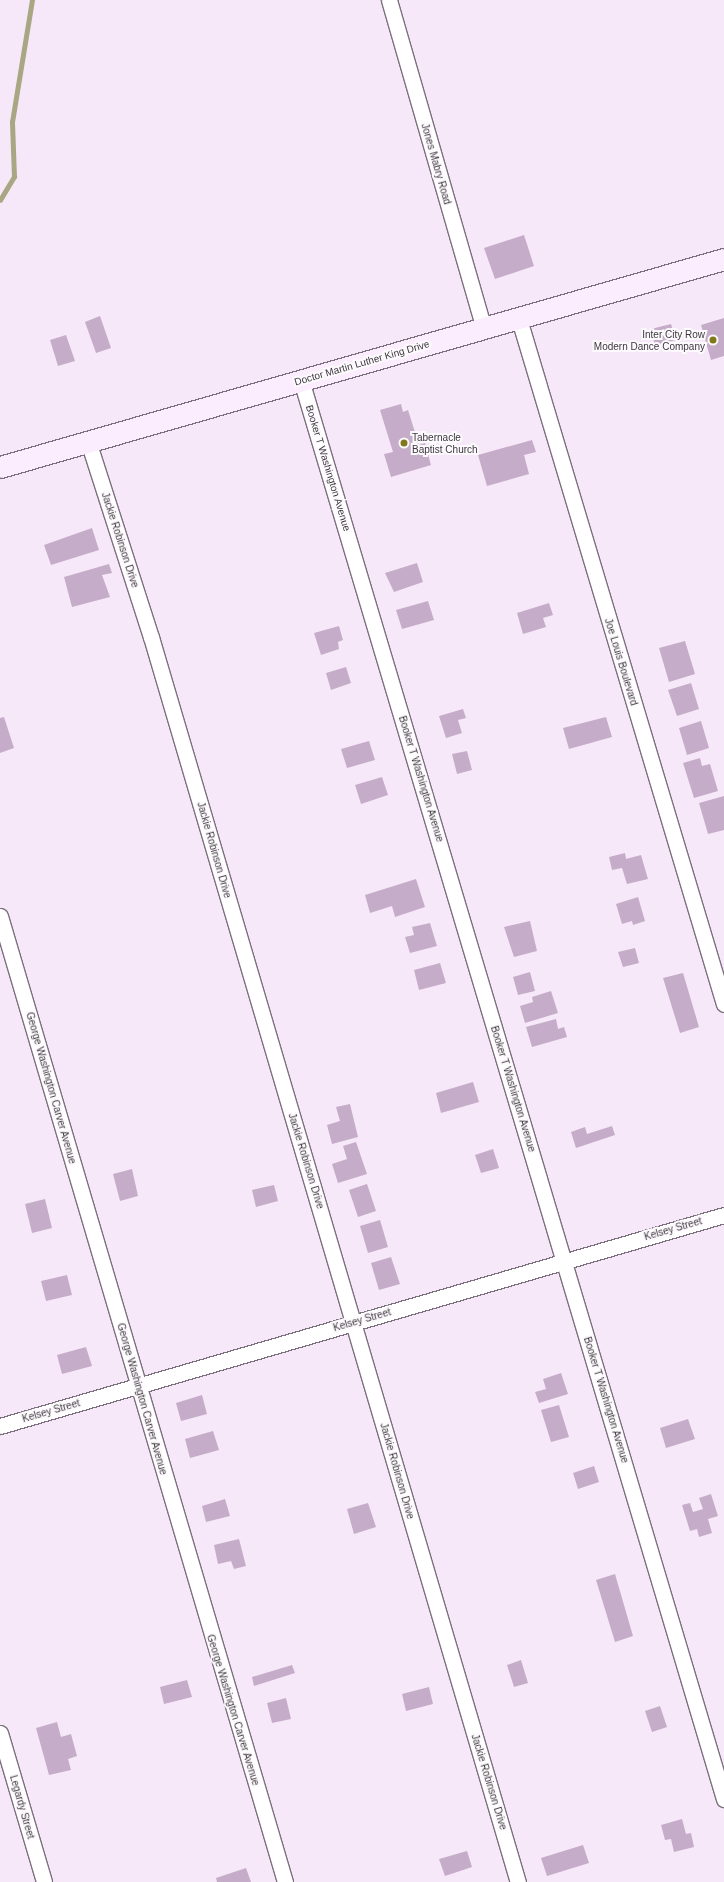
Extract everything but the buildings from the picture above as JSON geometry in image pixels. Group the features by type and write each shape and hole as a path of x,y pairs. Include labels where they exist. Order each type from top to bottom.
{"main road":[{"name":"Doctor Martin Luther King Drive","path":"0,467 724,259"}],"street":[{"name":"Jones Mabry Road","path":"389,0 484,329"},
{"name":"Joe Louis Boulevard","path":"519,319 724,1004"},
{"name":"Booker T Washington Avenue","path":"301,380 724,1799"},
{"name":"Jackie Robinson Drive","path":"88,441 151,637 518,1882"},
{"name":"George Washington Carver Avenue","path":"0,916 285,1882"},
{"name":"Kelsey Street","path":"0,1426 724,1215"},
{"name":"Legardy Street","path":"0,1733 44,1882"}],"waterway":[{"path":"0,200 14,177 12,122 32,0"}],"place":[{"name":"Inter City Row Modern Dance Company","path":"713,340"},
{"name":"Tabernacle Baptist Church","path":"404,443"}]}
